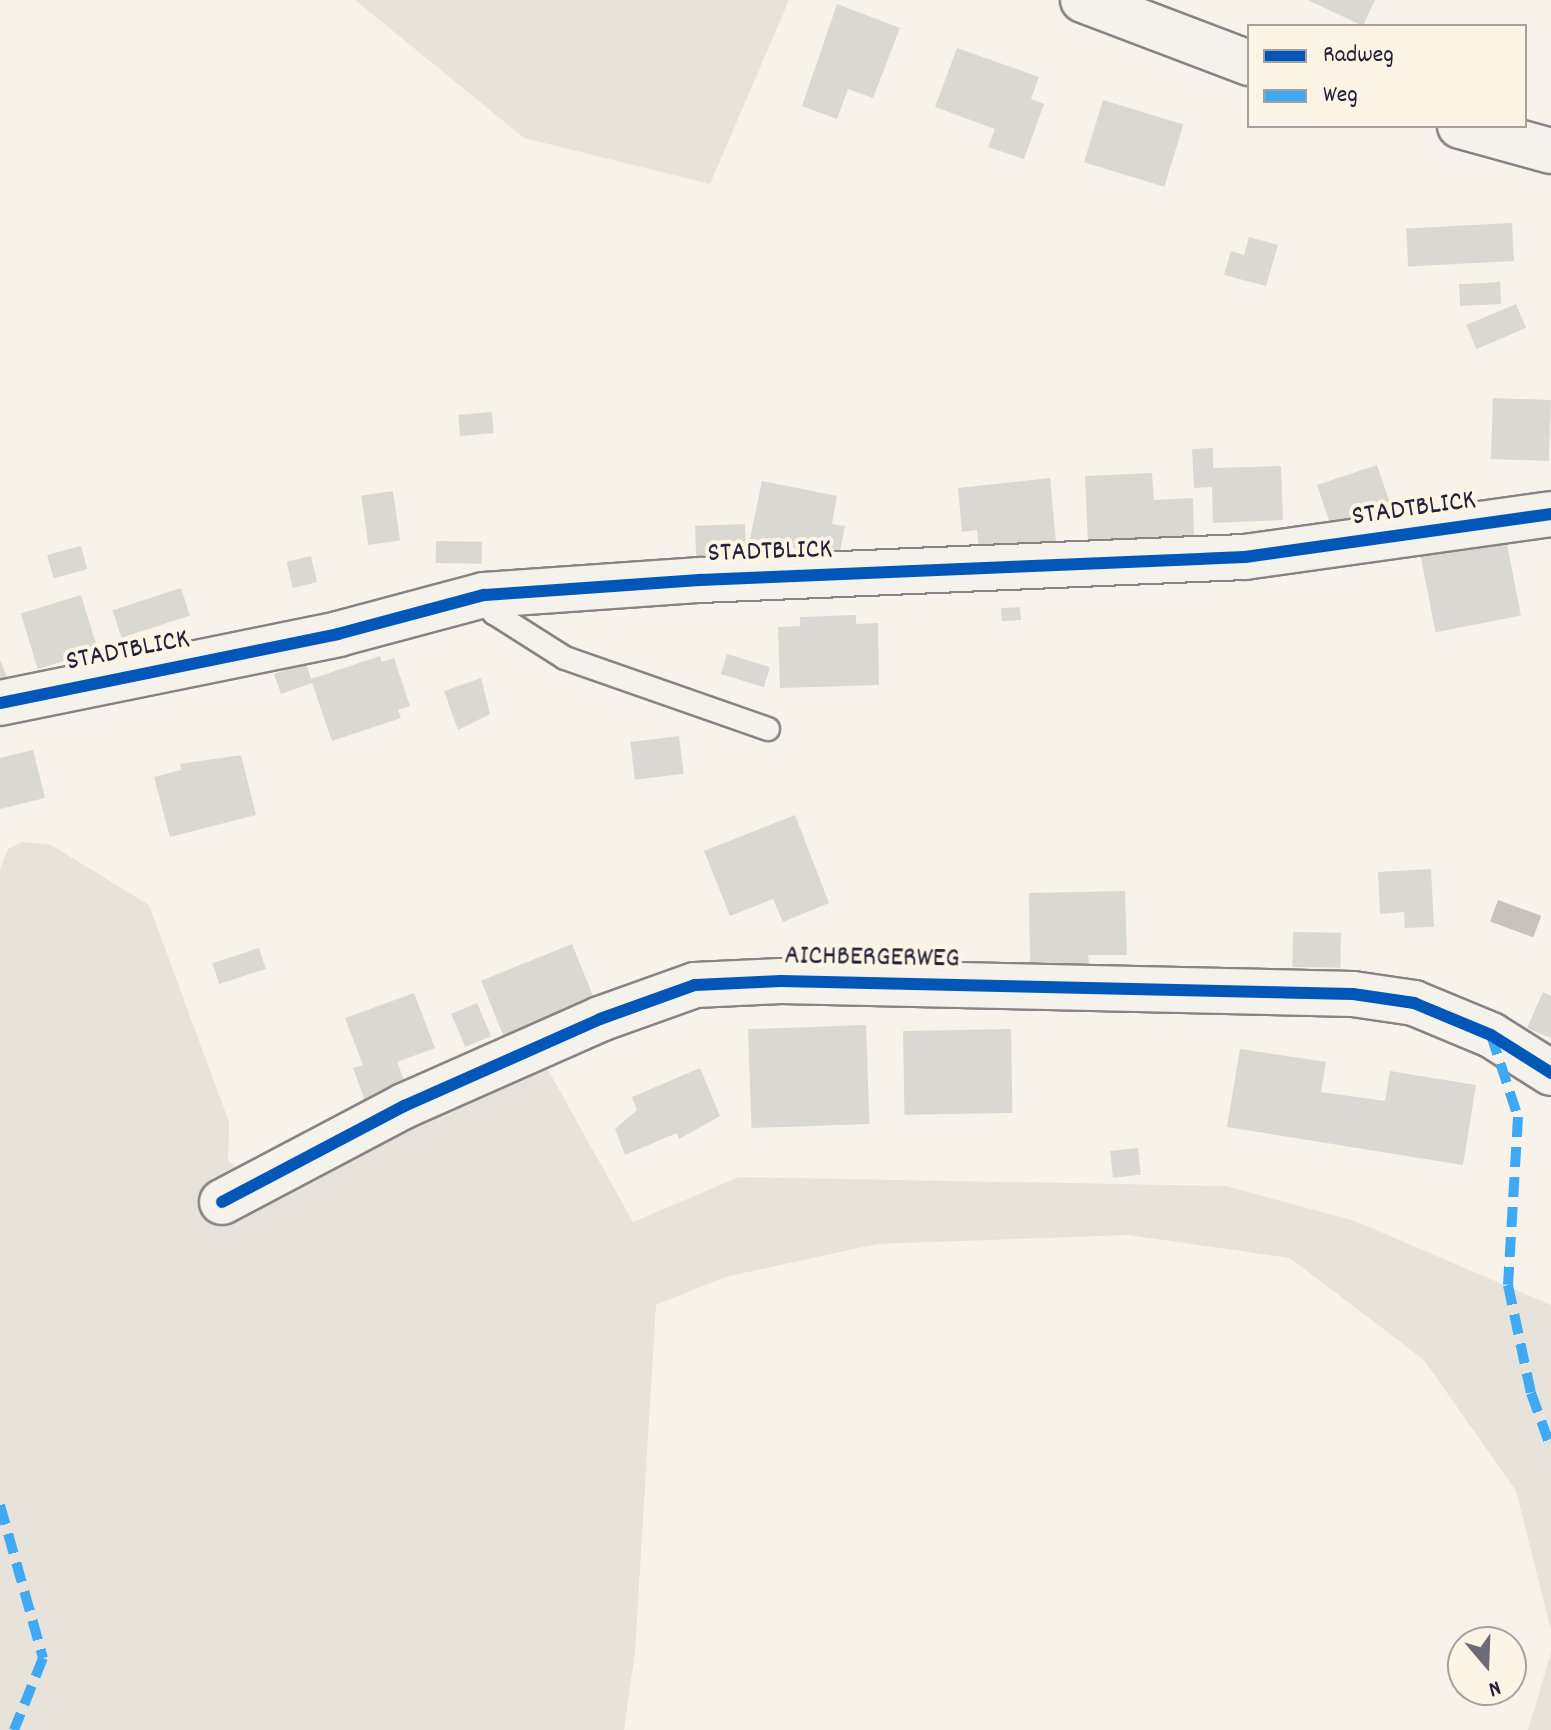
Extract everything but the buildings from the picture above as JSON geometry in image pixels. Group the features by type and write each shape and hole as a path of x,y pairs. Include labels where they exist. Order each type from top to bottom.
{"street":[{"path":"1095,2 1247,62"},
{"path":"1467,128 1551,151"},
{"name":"STADTBLICK","path":"0,703 338,634 484,595 700,580 1245,557 1551,514"},
{"name":"AICHBERGERWEG","path":"222,1202 404,1106 600,1019 695,985 781,981 1353,994 1414,1003 1491,1035 1551,1073"}],"lane":[{"path":"484,595 494,613 565,658 768,729"}],"shaded area":[{"path":"355,0 789,0 710,184 524,138"},
{"path":"23,842 51,845 149,905 229,1122 228,1159 263,1201 542,1059 633,1222 739,1177 1226,1186 1355,1221 1551,1305 1551,1631 1516,1491 1424,1360 1290,1258 1128,1235 877,1244 725,1277 656,1305 635,1652 624,1730 0,1730 0,869 8,849"},
{"path":"1498,900 1541,916 1533,937 1490,922"},
{"path":"1551,1653 1551,1730 1528,1730"}],"marked path":[{"path":"1491,1035 1518,1117 1508,1285 1531,1393 1551,1448"},
{"path":"0,1505 43,1658 14,1730"}],"cycle path":[{"path":"0,703 338,634 484,595 700,580 1245,557 1551,514"},
{"path":"222,1202 404,1106 600,1019 695,985 781,981 1353,994 1414,1003 1491,1035 1551,1073"}]}
